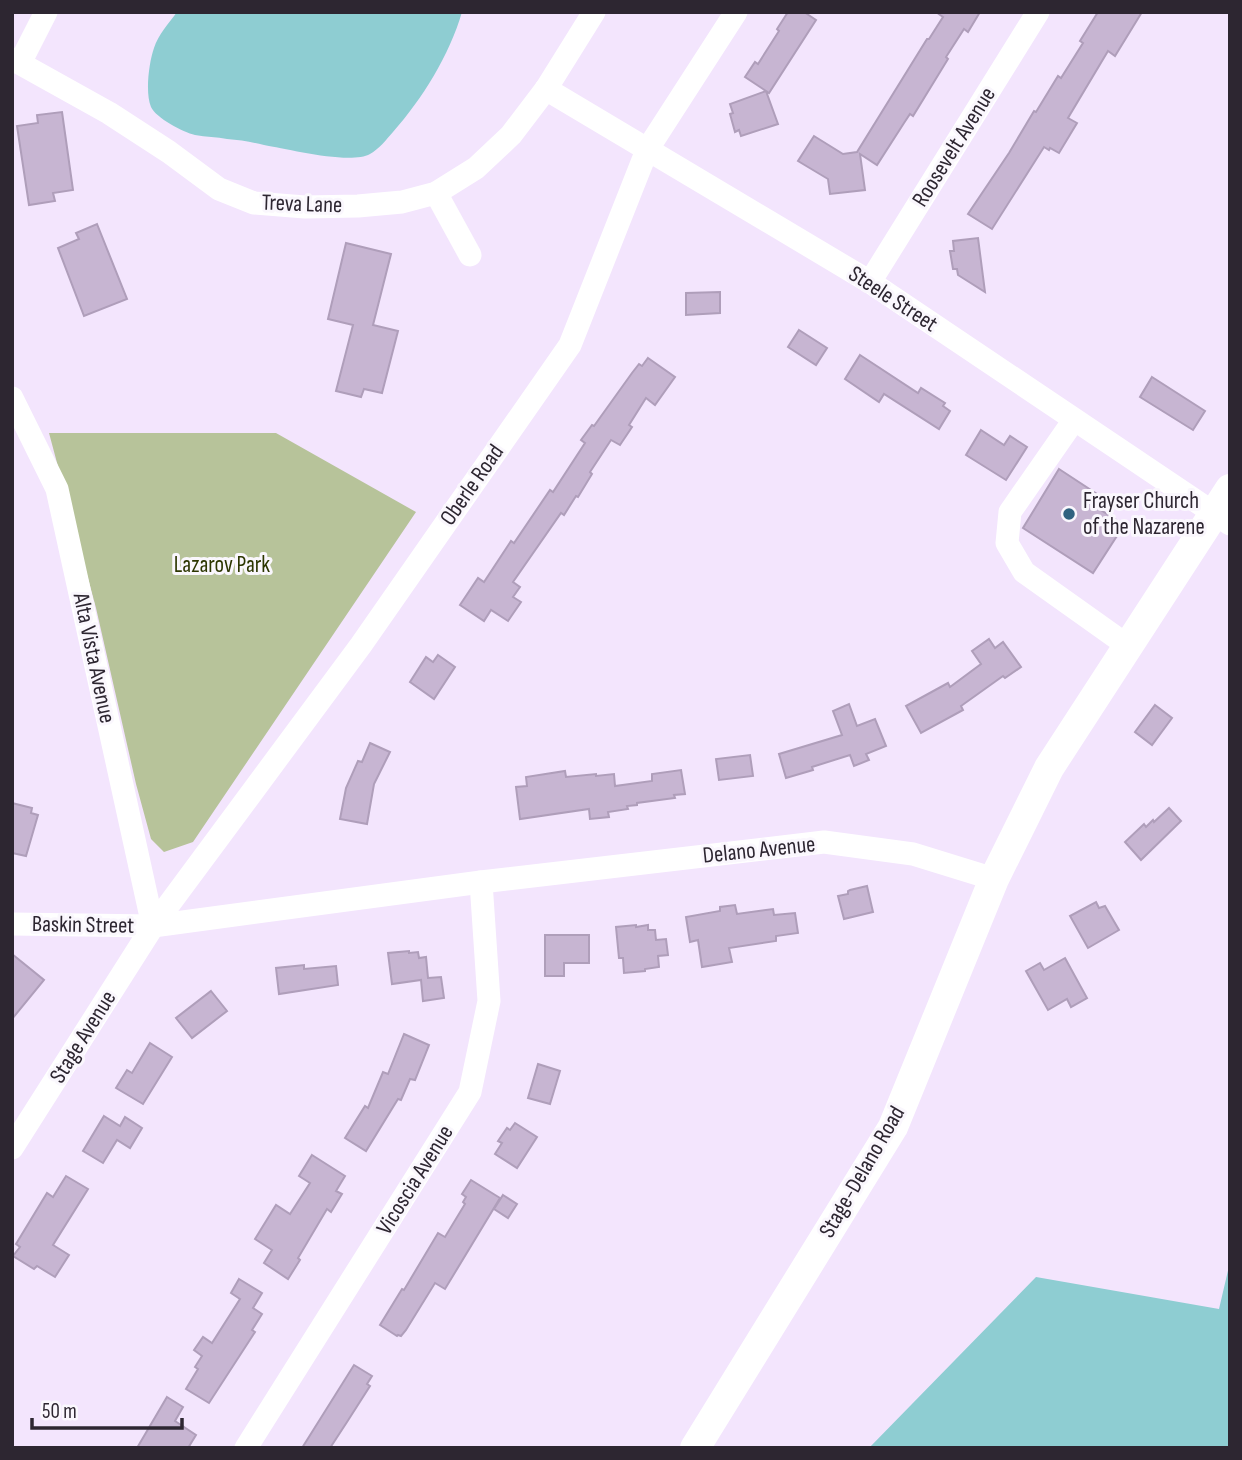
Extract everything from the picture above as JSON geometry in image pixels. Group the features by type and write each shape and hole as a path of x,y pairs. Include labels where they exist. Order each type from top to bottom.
{"main road":[{"path":"994,878 1049,768 1128,646 1224,509"},
{"name":"Stage-Delano Road","path":"695,1448 893,1127 994,878"}],"street":[{"path":"16,61 46,12"},
{"name":"Treva Lane","path":"16,61 109,113 219,189 254,203 305,207 358,206 402,202 436,193 476,168 511,135 546,89 594,12"},
{"name":"Oberle Road","path":"153,926 361,645 570,345 647,150 736,12"},
{"name":"Roosevelt Avenue","path":"870,282 1038,12"},
{"name":"Steele Street","path":"546,89 870,282 1074,420 1224,509"},
{"path":"436,193 470,255"},
{"name":"Alta Vista Avenue","path":"12,398 57,489 153,926"},
{"path":"1074,420 1010,512 1007,542 1024,572 1128,646"},
{"name":"Delano Avenue","path":"153,926 481,882 824,842 912,855 994,878"},
{"name":"Vicoscia Avenue","path":"246,1448 470,1092 489,1001 481,882"},
{"name":"Baskin Street","path":"12,924 153,926"},
{"name":"Stage Avenue","path":"12,1148 153,926"}],"green space":[{"name":"Lazarov Park","path":"49,433 276,433 416,512 193,842 164,852 151,839 96,608"}],"shaded area":[{"path":"177,12 462,12 442,60 425,91 404,119 373,152 348,158 195,135 158,116 149,101 151,61 158,38"},
{"path":"1230,1262 1230,1448 869,1448 1036,1277 1219,1309"}],"building":[{"path":"788,12 804,12 816,20 769,93 745,77 755,62 758,64"},
{"path":"936,12 980,12 968,32 964,29 913,116 910,114 877,165 860,154 865,190 830,194 828,179 798,161 814,136 843,154 857,152 943,17"},
{"path":"1098,12 1142,12 1115,56 1108,51 1068,118 1077,123 1059,153 1044,147 992,229 968,214 1034,111 1036,112 1058,76 1061,78"},
{"path":"766,91 778,124 741,136 739,130 735,132 730,104"},
{"path":"62,112 73,190 53,193 55,201 29,205 17,126 38,123 37,115"},
{"path":"97,224 127,299 84,316 58,248 79,239 76,233"},
{"path":"978,238 985,292 958,275 957,269 953,269 950,251 954,251 953,241"},
{"path":"346,243 391,254 373,325 398,331 382,393 364,389 361,397 336,391 353,325 328,319"},
{"path":"720,292 720,313 686,315 686,293"},
{"path":"799,330 827,348 816,365 788,347"},
{"path":"860,355 918,393 921,388 945,403 943,406 950,411 939,429 884,394 879,402 845,379"},
{"path":"648,358 675,377 655,405 646,398 620,445 611,440 590,472 592,474 578,497 576,496 564,515 561,513 513,582 520,587 513,597 521,602 508,621 491,610 484,621 460,605 478,578 484,582 550,490 553,492 585,443 581,440 639,364 642,366"},
{"path":"1152,377 1205,411 1193,430 1140,397"},
{"path":"981,430 1004,445 1010,436 1027,447 1006,480 966,455"},
{"name":"Frayser Church of the Nazarene","path":"1059,469 1097,494 1090,503 1124,525 1093,573 1023,528"},
{"path":"989,639 995,648 1003,642 1021,667 1005,678 1003,676 961,706 963,710 921,733 906,706 948,683 950,687 981,664 972,651"},
{"path":"438,655 455,667 434,699 410,682 426,657 433,662"},
{"path":"849,704 857,726 875,719 886,746 866,754 869,760 854,766 850,755 786,778 779,754 842,735 833,711"},
{"path":"1155,705 1172,718 1152,745 1135,732"},
{"path":"370,743 390,752 374,784 367,824 340,819 346,788 358,761 362,762"},
{"path":"750,755 753,776 719,780 716,759"},
{"path":"681,770 685,794 674,795 675,798 637,803 627,806 628,809 608,812 609,817 590,819 589,809 520,819 516,787 527,786 526,777 565,771 566,777 614,774 615,786 652,781 652,774"},
{"path":"12,803 32,808 31,813 38,815 26,856 12,853"},
{"path":"1169,808 1181,821 1141,860 1125,842 1144,824 1146,827 1153,820 1154,822"},
{"path":"867,886 873,912 844,919 838,896"},
{"path":"1096,902 1099,908 1105,906 1119,930 1088,948 1070,916"},
{"path":"735,905 737,914 773,909 774,915 795,913 798,933 776,936 776,941 729,948 732,962 702,967 698,940 690,942 686,917 720,911 720,907"},
{"path":"648,925 648,930 655,930 656,940 666,939 668,955 658,956 659,967 624,973 623,958 619,958 616,927"},
{"path":"545,935 589,935 589,963 564,963 564,976 545,976"},
{"path":"418,952 419,958 426,957 428,978 441,977 444,998 423,1001 421,980 392,984 388,953"},
{"path":"12,954 44,980 12,1019"},
{"path":"1065,958 1087,998 1071,1007 1067,999 1048,1010 1026,971 1040,963 1044,970"},
{"path":"304,965 304,969 336,966 338,985 279,994 276,968"},
{"path":"211,991 227,1011 192,1038 176,1018"},
{"path":"404,1034 429,1045 415,1080 410,1079 401,1100 398,1099 366,1151 345,1138 365,1106 368,1108 383,1072 388,1074"},
{"path":"150,1043 172,1057 143,1104 116,1088 127,1070 132,1073"},
{"path":"538,1064 560,1071 550,1104 528,1098"},
{"path":"104,1116 120,1126 125,1117 142,1128 130,1148 117,1140 103,1163 83,1151"},
{"path":"515,1123 537,1137 517,1168 495,1154 502,1143 498,1141 507,1128 510,1130"},
{"path":"312,1155 345,1176 336,1191 342,1194 331,1212 327,1209 288,1279 264,1263 272,1250 255,1239 276,1205 290,1214 310,1183 299,1176"},
{"path":"66,1176 88,1189 53,1245 69,1255 55,1277 37,1266 34,1269 13,1256 20,1247 16,1244 47,1193 53,1197"},
{"path":"471,1180 500,1198 445,1289 435,1283 406,1330 401,1336 397,1336 380,1325 438,1233 445,1237 465,1204 463,1202 466,1197 462,1194"},
{"path":"503,1195 517,1204 508,1218 494,1209"},
{"path":"239,1279 262,1293 253,1308 262,1314 252,1330 255,1332 209,1403 186,1389 202,1356 194,1350 203,1337 212,1343 240,1299 231,1293"},
{"path":"354,1365 372,1376 367,1384 370,1386 330,1448 302,1448"},
{"path":"167,1397 183,1407 175,1421 196,1435 188,1448 137,1448"}],"place":[{"name":"Frayser Church of the Nazarene","path":"1069,514"}]}
